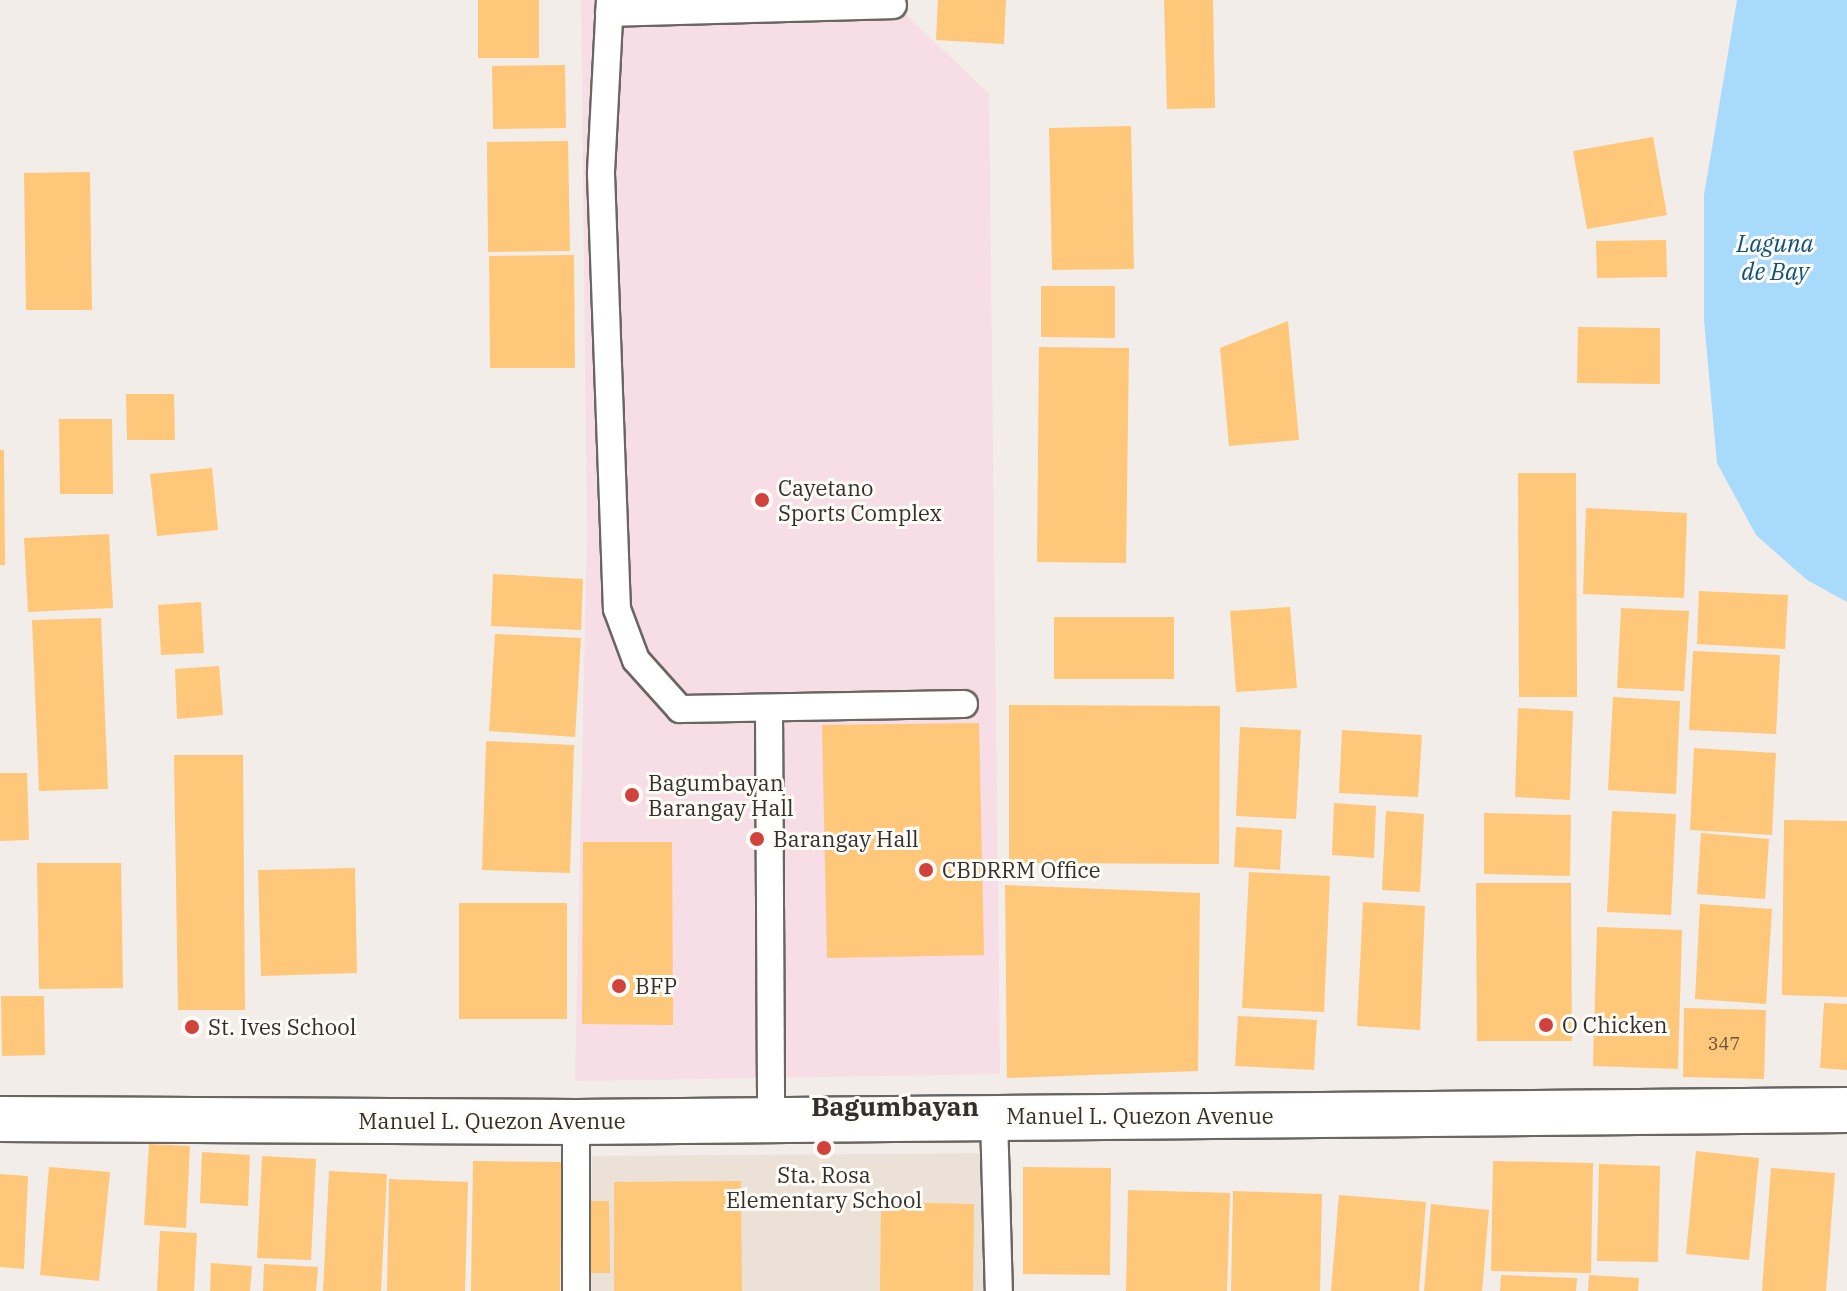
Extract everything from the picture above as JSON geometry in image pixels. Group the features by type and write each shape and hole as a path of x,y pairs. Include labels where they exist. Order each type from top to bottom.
{"main road":[{"name":"Manuel L. Quezon Avenue","path":"0,1119 576,1122 1847,1110"}],"lane":[{"path":"893,5 609,7 601,174 617,609 636,660 680,709 769,710 964,704"},
{"path":"769,710 771,1119"},
{"path":"994,1117 999,1291"},
{"path":"576,1122 576,1291"}],"shaded area":[{"path":"581,0 891,0 989,94 1000,1074 575,1081 587,536"},
{"path":"1007,1153 1011,1291 589,1291 592,1156"}],"water":[{"name":"Laguna de Bay","path":"1737,0 1847,0 1847,602 1807,580 1756,535 1717,463 1704,320 1704,195"}],"building":[{"path":"478,0 539,0 539,58 478,58"},
{"path":"938,0 1006,0 1004,44 936,40"},
{"path":"1164,0 1213,0 1215,108 1167,109"},
{"path":"565,65 566,128 493,129 492,66"},
{"path":"1131,126 1134,269 1052,270 1049,128"},
{"path":"1653,137 1667,215 1587,229 1573,151"},
{"path":"568,141 570,251 488,252 487,142"},
{"path":"90,172 92,310 26,310 24,173"},
{"path":"1666,240 1667,277 1597,278 1596,241"},
{"path":"574,255 575,368 490,368 489,256"},
{"path":"1041,286 1115,286 1115,338 1041,337"},
{"path":"1288,321 1299,440 1229,446 1220,348"},
{"path":"1578,327 1660,328 1660,384 1577,383"},
{"path":"1039,347 1129,348 1126,563 1037,562"},
{"path":"126,394 174,394 175,440 127,440"},
{"path":"59,419 112,419 113,494 60,494"},
{"path":"0,450 4,450 5,565 0,565"},
{"path":"212,468 218,530 157,536 150,474"},
{"path":"1518,473 1576,473 1577,697 1519,697"},
{"path":"1586,508 1687,513 1684,598 1583,594"},
{"path":"109,534 113,608 28,612 24,538"},
{"path":"493,574 583,579 581,630 491,626"},
{"path":"1699,591 1788,595 1785,649 1697,644"},
{"path":"201,602 204,653 161,655 158,605"},
{"path":"1290,607 1297,688 1236,692 1230,611"},
{"path":"1621,608 1689,611 1684,691 1617,688"},
{"path":"1054,617 1174,617 1174,679 1054,679"},
{"path":"101,618 108,789 39,791 32,620"},
{"path":"495,634 581,638 575,737 489,731"},
{"path":"1693,651 1780,655 1776,734 1689,730"},
{"path":"219,666 223,715 177,719 175,669"},
{"path":"1613,697 1680,701 1676,794 1608,790"},
{"path":"1009,705 1220,706 1219,864 1009,863"},
{"path":"1518,708 1573,711 1570,800 1515,797"},
{"path":"979,723 984,955 827,958 822,725"},
{"path":"1240,727 1301,730 1296,819 1236,816"},
{"path":"1342,730 1422,735 1418,797 1339,793"},
{"path":"486,741 574,745 570,873 482,870"},
{"path":"1694,748 1776,753 1772,835 1690,830"},
{"path":"174,755 243,755 245,1010 178,1010"},
{"path":"0,773 27,773 29,840 0,841"},
{"path":"1334,803 1376,806 1374,858 1332,855"},
{"path":"1386,811 1424,814 1420,892 1382,890"},
{"path":"1612,811 1676,814 1671,915 1607,912"},
{"path":"1484,813 1571,815 1570,876 1484,874"},
{"path":"1784,820 1847,821 1847,997 1782,995"},
{"path":"1236,827 1282,830 1280,870 1234,867"},
{"path":"1701,833 1769,839 1765,899 1697,894"},
{"path":"583,842 672,842 673,1025 582,1024"},
{"path":"37,863 121,863 123,988 39,989"},
{"path":"355,868 357,973 261,976 258,870"},
{"path":"1249,872 1330,876 1324,1012 1242,1008"},
{"path":"1476,883 1571,883 1572,1041 1477,1041"},
{"path":"1005,885 1200,893 1198,1071 1007,1078"},
{"path":"1363,902 1425,906 1420,1030 1357,1026"},
{"path":"459,903 567,903 567,1019 459,1019"},
{"path":"1700,904 1772,909 1766,1004 1695,999"},
{"path":"1597,927 1682,930 1678,1069 1593,1066"},
{"path":"1,996 44,996 45,1055 2,1056"},
{"path":"1824,1003 1847,1004 1847,1070 1820,1068"},
{"path":"1684,1008 1766,1010 1764,1079 1683,1077"},
{"path":"1238,1016 1317,1020 1314,1070 1235,1066"},
{"path":"149,1144 190,1146 186,1228 144,1225"},
{"path":"1696,1151 1759,1158 1749,1260 1686,1254"},
{"path":"202,1152 250,1155 248,1206 200,1203"},
{"path":"262,1156 316,1159 311,1260 257,1258"},
{"path":"473,1161 562,1162 560,1291 471,1291"},
{"path":"1493,1161 1593,1163 1591,1273 1491,1271"},
{"path":"1599,1164 1660,1166 1658,1262 1597,1261"},
{"path":"49,1167 110,1172 99,1281 40,1275"},
{"path":"1023,1167 1111,1168 1110,1275 1023,1274"},
{"path":"1771,1168 1835,1173 1826,1291 1762,1291"},
{"path":"329,1171 387,1174 381,1291 323,1291"},
{"path":"0,1174 28,1176 24,1269 0,1267"},
{"path":"389,1179 468,1182 465,1291 387,1291"},
{"path":"741,1181 742,1291 614,1291 614,1182"},
{"path":"1128,1190 1230,1193 1227,1291 1126,1291"},
{"path":"1233,1191 1322,1194 1320,1291 1231,1291"},
{"path":"1339,1195 1426,1202 1419,1291 1331,1291"},
{"path":"587,1201 609,1201 610,1273 588,1273"},
{"path":"881,1202 974,1204 973,1291 880,1291"},
{"path":"1431,1204 1489,1210 1482,1291 1424,1291"},
{"path":"160,1231 197,1233 194,1291 157,1291"},
{"path":"211,1263 252,1266 250,1291 210,1291"},
{"path":"264,1264 318,1267 316,1291 263,1291"},
{"path":"1501,1275 1577,1278 1576,1291 1500,1291"},
{"path":"1589,1275 1639,1278 1638,1291 1588,1291"}],"place":[{"name":"Cayetano Sports Complex","path":"762,500"},
{"name":"Bagumbayan Barangay Hall","path":"632,795"},
{"name":"Barangay Hall","path":"757,839"},
{"name":"CBDRRM Office","path":"926,870"},
{"name":"BFP","path":"619,986"},
{"name":"O Chicken","path":"1546,1025"},
{"name":"St. Ives School","path":"192,1027"},
{"name":"Sta. Rosa Elementary School","path":"824,1148"}],"district":[{"name":"Bagumbayan","path":"895,1107"}]}
